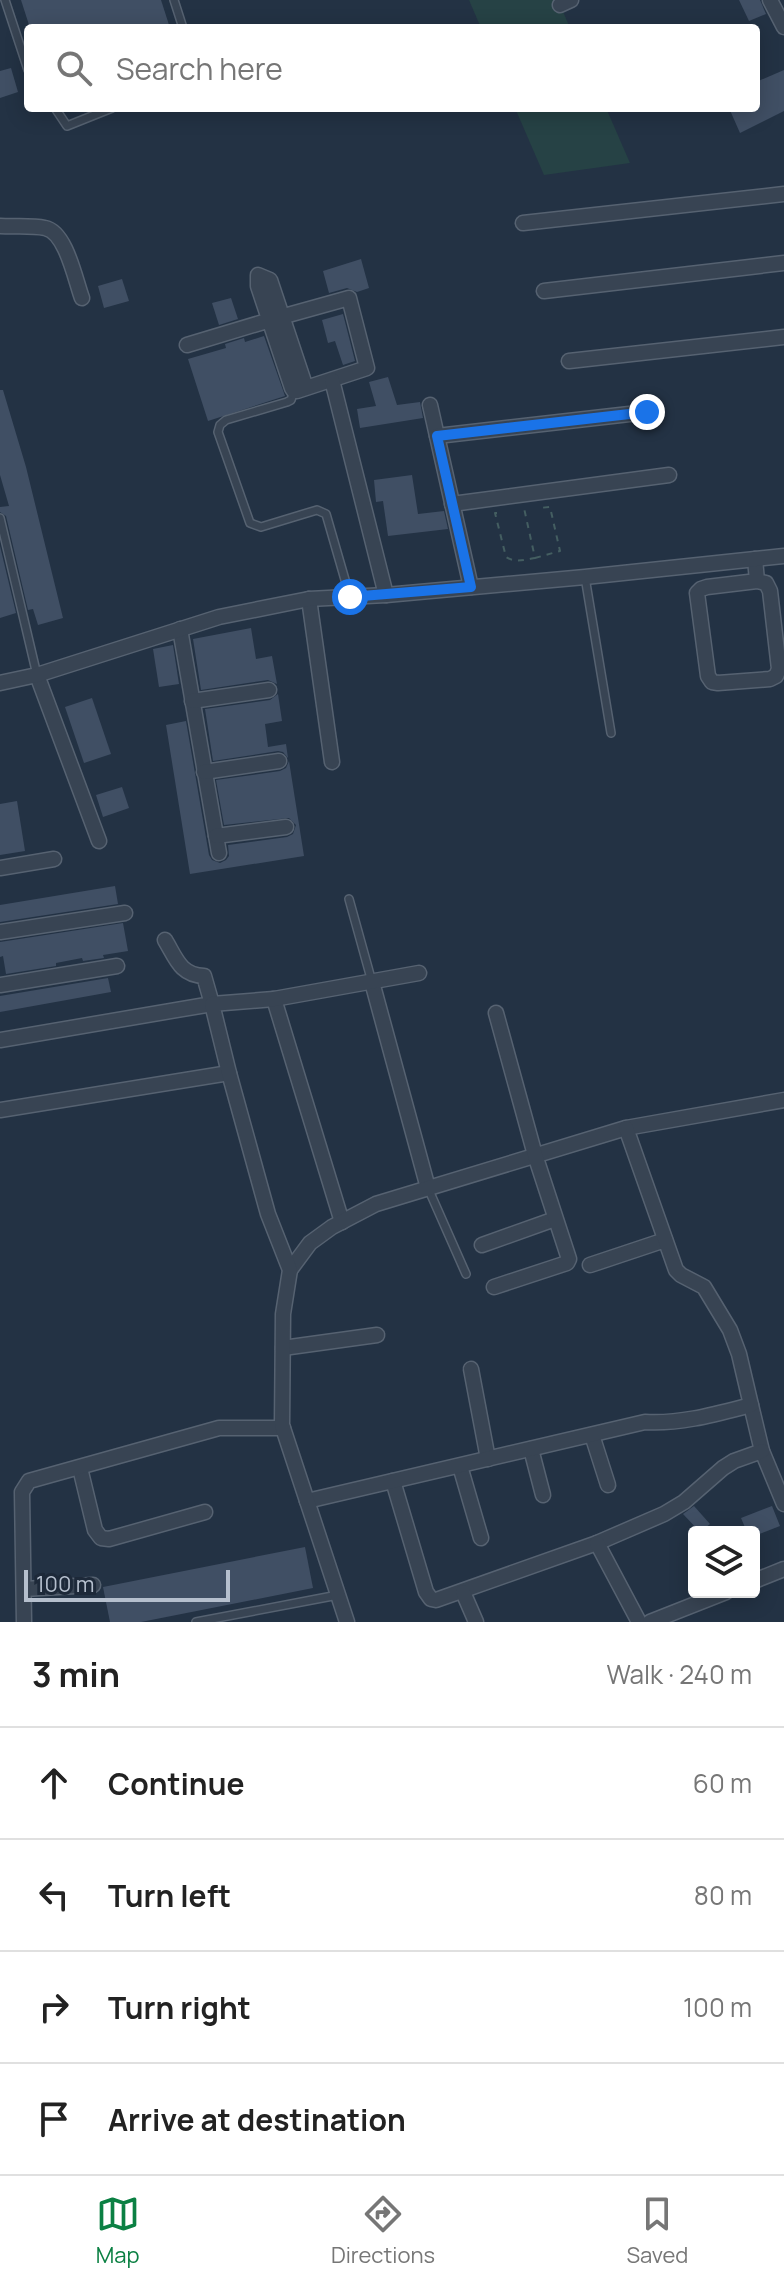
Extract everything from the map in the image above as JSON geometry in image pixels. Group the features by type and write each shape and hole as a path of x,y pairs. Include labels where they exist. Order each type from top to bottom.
{"street":[{"path":"770,0 784,27"},
{"path":"523,223 784,194"},
{"path":"0,226 55,231 63,242 82,298"},
{"path":"544,291 784,263"},
{"path":"187,345 276,318 349,298 367,368 300,390 276,318"},
{"path":"569,361 784,337"},
{"path":"332,380 386,595"},
{"path":"430,405 471,587"},
{"path":"437,436 647,412"},
{"path":"452,504 669,475"},
{"path":"0,683 37,675 219,617 309,599 585,577 784,556"},
{"path":"755,559 757,581"},
{"path":"757,581 766,583 770,591 779,669 776,676 770,679 712,682 708,676 697,593 707,587 757,581"},
{"path":"309,599 332,762"},
{"path":"180,629 219,853"},
{"path":"37,675 99,841"},
{"path":"192,701 269,690"},
{"path":"204,772 279,761"},
{"path":"216,836 286,827"},
{"path":"0,868 54,859"},
{"path":"0,932 125,913"},
{"path":"165,940 183,970 204,976 268,1214 290,1270"},
{"path":"0,985 117,966"},
{"path":"0,1040 212,1004 274,999 419,973"},
{"path":"372,982 428,1188"},
{"path":"274,999 342,1222"},
{"path":"494,1287 567,1263 569,1256 535,1155 496,1013"},
{"path":"0,1110 229,1073"},
{"path":"347,1622 283,1428 283,1314 290,1270 310,1243 376,1204 535,1155 626,1128 784,1100"},
{"path":"626,1128 676,1270 704,1287 730,1330 739,1354 762,1451 784,1504"},
{"path":"482,1245 555,1219"},
{"path":"590,1265 665,1240"},
{"path":"283,1348 377,1335"},
{"path":"471,1369 488,1459"},
{"path":"307,1501 645,1422 690,1420 751,1405"},
{"path":"24,1622 23,1488 29,1481 219,1428 283,1428"},
{"path":"592,1435 608,1485"},
{"path":"531,1449 543,1495"},
{"path":"393,1481 428,1596 436,1600 597,1543 673,1509 723,1468 762,1451"},
{"path":"460,1466 481,1538"},
{"path":"80,1468 95,1530 101,1538 109,1539 205,1512"},
{"path":"597,1543 639,1622"},
{"path":"760,1579 784,1569"},
{"path":"24,1589 93,1585"},
{"path":"463,1592 476,1622"},
{"path":"650,1622 711,1598"}],"lane":[{"path":"5,0 24,58"},
{"path":"174,0 182,24"},
{"path":"58,112 67,126 102,112"},
{"path":"300,390 287,402 226,420 218,432 250,523 261,527 317,510 326,514 350,597"},
{"path":"0,518 37,675"},
{"path":"585,577 611,733"},
{"path":"349,899 372,982"},
{"path":"428,1188 466,1274"},
{"path":"196,1622 338,1595"}],"path":[{"path":"521,495 535,558"},
{"path":"508,511 495,513 506,557 511,561 520,561 560,551 550,507 537,508"}],"green space":[{"path":"469,0 558,0 568,24 479,24"},
{"path":"517,112 608,112 630,163 544,175"}],"building":[{"path":"21,0 161,0 169,24 29,24"},
{"path":"739,0 760,0 766,14 749,21"},
{"path":"11,68 18,92 0,98 0,71"},
{"path":"784,70 784,111 740,133 731,112 760,112 760,80"},
{"path":"361,259 369,288 357,292 347,288 329,293 323,271"},
{"path":"122,279 129,301 104,308 98,286"},
{"path":"231,298 238,319 219,325 212,303"},
{"path":"343,314 355,361 343,365 335,341 328,343 322,320"},
{"path":"264,336 285,396 208,421 188,359 226,348 225,344 244,338 245,342"},
{"path":"388,377 397,405 420,402 423,418 360,428 357,409 376,406 369,382"},
{"path":"0,390 3,390 26,467 63,618 38,625 33,609 28,610 6,516 0,512 0,507 9,506 0,475"},
{"path":"412,475 418,514 444,511 448,529 388,536 383,501 376,502 374,480"},
{"path":"0,546 16,613 0,618"},
{"path":"251,628 256,659 272,656 277,684 268,680 201,690 193,639"},
{"path":"173,645 179,684 159,687 153,649"},
{"path":"278,694 282,721 265,724 268,747 286,744 288,758 278,751 213,761 205,709 270,700"},
{"path":"92,698 111,754 84,763 65,707"},
{"path":"186,721 212,860 220,863 226,860 229,856 228,845 293,834 296,825 289,818 224,825 216,780 280,771 286,768 289,761 304,856 190,874 166,725"},
{"path":"122,787 129,808 103,817 96,795"},
{"path":"17,801 25,851 0,855 0,804"},
{"path":"115,886 118,904 0,922 0,905"},
{"path":"123,923 128,951 103,955 104,958 83,961 82,958 56,963 56,966 6,974 3,956 0,957 0,942"},
{"path":"108,978 111,992 0,1012 0,996"},
{"path":"694,1506 710,1524 694,1526 683,1514"},
{"path":"772,1506 780,1526 760,1534 760,1526 744,1526 741,1518"},
{"path":"305,1547 313,1588 141,1622 110,1622 103,1587"}],"route":[{"path":"350,597 471,587 437,436 647,412"}]}
